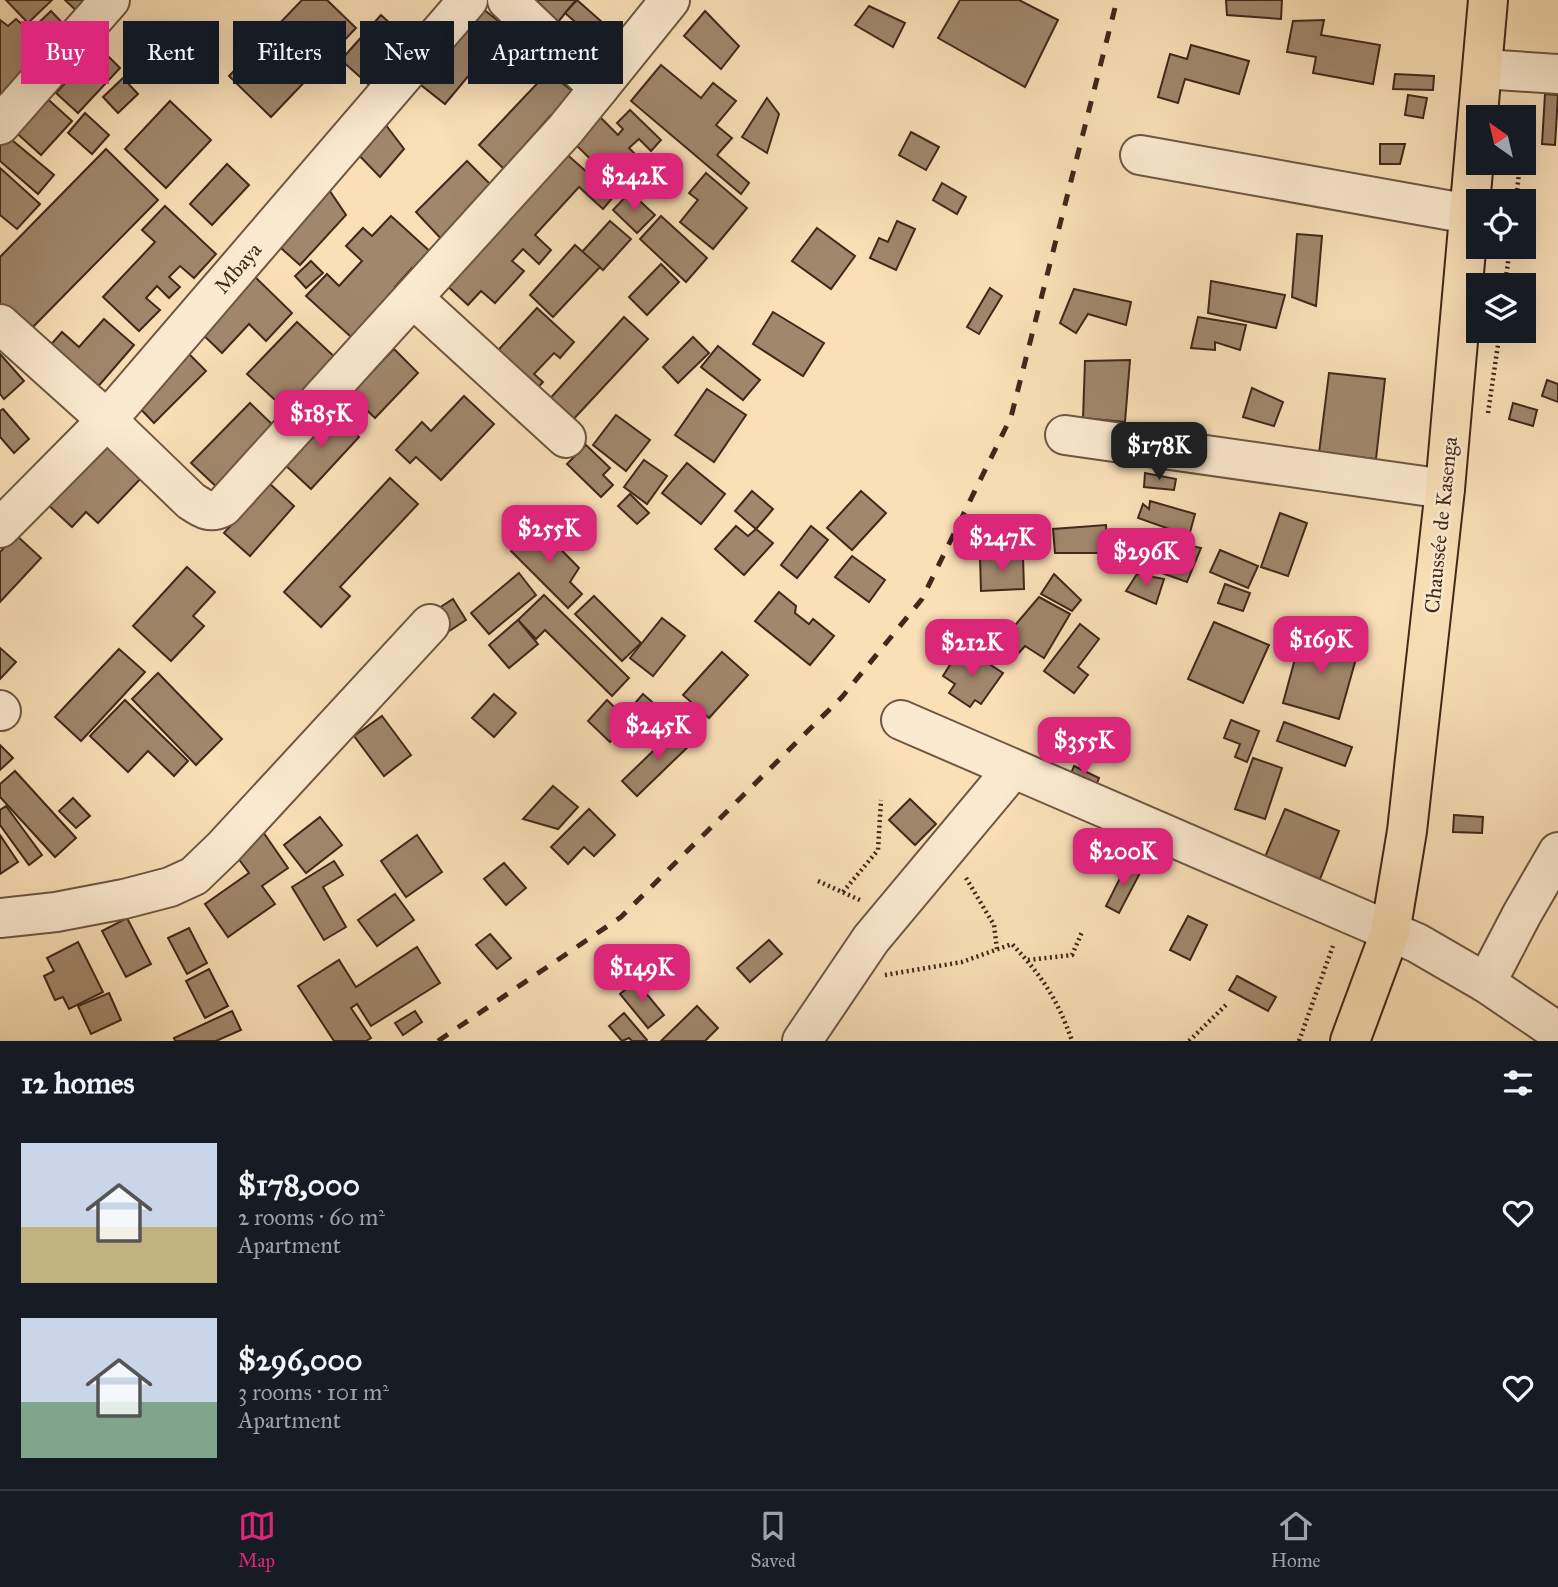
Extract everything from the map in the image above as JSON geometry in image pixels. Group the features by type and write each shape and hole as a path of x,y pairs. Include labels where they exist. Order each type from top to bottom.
{"main road":[{"name":"Chaussée de Kasenga","path":"1471,189 1488,0"},
{"name":"Chaussée de Kasenga","path":"1350,1041 1390,933 1407,831 1445,489 1466,248"}],"street":[{"path":"0,125 110,0"},
{"name":"Mbaya","path":"0,528 107,420 468,0"},
{"path":"507,0 599,88"},
{"path":"0,324 107,420 191,501 206,510 217,510 223,507 565,130 670,0"},
{"path":"1483,69 1558,74"},
{"path":"1140,155 1466,213"},
{"path":"413,298 566,438"},
{"path":"1065,435 1445,489"},
{"path":"0,918 56,912 124,900 170,887 194,876 430,624"},
{"path":"901,720 1417,943 1486,983 1558,1032"},
{"path":"802,1041 871,939 1013,769"},
{"path":"1486,983 1528,902 1558,852"}],"path":[{"path":"843,892 878,850 881,800"},
{"path":"934,861 963,873 994,925 998,949"},
{"path":"818,881 892,914"},
{"path":"1299,1041 1345,911"},
{"path":"1027,960 1072,955 1082,932"},
{"path":"844,979 864,979 962,962 1012,944 1027,960 1061,1009 1072,1041"},
{"path":"1189,1041 1226,1005"}],"building":[{"path":"6,0 52,0 30,21 26,21"},
{"path":"65,0 93,0 80,14"},
{"path":"302,0 327,0 356,28 346,38 346,21 282,21"},
{"path":"536,0 576,0 557,21"},
{"path":"577,0 601,21 574,21 565,13"},
{"path":"960,0 1019,0 1058,20 1025,87 938,38"},
{"path":"1226,0 1282,0 1281,19 1227,15"},
{"path":"473,1 498,21 468,21 468,76 445,104 420,84 454,84 454,25"},
{"path":"869,6 905,23 893,47 855,25"},
{"path":"51,11 60,21 40,21"},
{"path":"705,11 739,46 721,69 684,36"},
{"path":"381,15 388,21 376,21"},
{"path":"16,19 21,23 21,84 0,108 0,20 8,26"},
{"path":"1324,20 1321,35 1380,45 1373,84 1313,73 1316,57 1287,52 1293,21"},
{"path":"360,39 360,77 346,64 346,54"},
{"path":"1191,45 1249,61 1239,94 1185,79 1178,103 1158,97 1170,54 1187,59"},
{"path":"109,57 120,68 109,80"},
{"path":"661,65 701,98 713,83 736,101 716,125 732,138 717,155 749,183 741,194 631,101"},
{"path":"1395,74 1434,76 1433,90 1393,89"},
{"path":"123,78 123,84 129,84 138,94 118,113 103,97"},
{"path":"64,84 105,84 78,113 56,93"},
{"path":"237,84 303,84 271,117"},
{"path":"368,84 382,84 376,91"},
{"path":"537,84 563,84 580,97 558,121 550,116 504,169 479,145"},
{"path":"41,93 72,121 41,155 10,127"},
{"path":"1545,94 1558,95 1555,145 1542,144"},
{"path":"1408,95 1427,98 1423,118 1405,115"},
{"path":"767,98 779,114 767,153 742,137"},
{"path":"170,101 211,140 166,188 125,149"},
{"path":"630,110 661,140 651,151 639,139 629,148 640,159 616,184 575,144 600,117 618,135 623,129 617,123"},
{"path":"85,113 109,135 92,154 68,133"},
{"path":"379,116 404,149 380,177 350,146"},
{"path":"911,132 939,147 926,170 899,155"},
{"path":"7,136 54,175 38,194 0,161 0,144"},
{"path":"1380,144 1405,144 1400,164 1380,164"},
{"path":"106,149 158,200 27,333 0,306 0,257"},
{"path":"563,151 614,196 603,209 579,187 535,235 551,250 539,264 523,249 512,261 524,271 495,303 481,291 468,305 444,283"},
{"path":"467,161 494,188 445,243 416,212"},
{"path":"227,164 249,185 212,225 190,204"},
{"path":"0,168 40,204 17,229 0,215"},
{"path":"706,173 747,208 713,249 680,222 698,200 689,193"},
{"path":"319,175 346,215 300,265 273,241"},
{"path":"942,183 966,197 957,214 933,200"},
{"path":"630,192 655,215 637,233 613,210"},
{"path":"165,206 216,254 194,278 180,266 169,277 180,287 169,298 157,286 146,298 160,310 139,331 103,297 155,242 142,230"},
{"path":"391,216 434,255 417,273 412,268 395,287 402,293 351,337 306,296 327,274 339,286 362,261 346,246 363,228 372,236"},
{"path":"661,216 707,258 686,282 640,239"},
{"path":"610,221 631,239 603,270 582,252"},
{"path":"897,221 915,229 896,270 870,258 879,238 888,242"},
{"path":"817,228 855,256 831,289 792,261"},
{"path":"1297,234 1322,236 1316,306 1292,297"},
{"path":"575,245 600,267 553,317 530,295"},
{"path":"311,261 323,273 306,288 295,276"},
{"path":"661,264 679,282 647,315 629,297"},
{"path":"245,267 292,313 266,341 249,324 222,353 198,330"},
{"path":"1211,281 1285,295 1276,328 1208,313"},
{"path":"990,288 1002,296 979,334 967,327"},
{"path":"1074,289 1131,302 1126,325 1088,314 1076,333 1060,323"},
{"path":"537,308 574,342 560,358 554,353 534,374 543,382 532,394 491,358"},
{"path":"773,312 824,343 803,376 753,344"},
{"path":"624,317 648,339 569,424 546,403"},
{"path":"1198,317 1246,325 1240,350 1215,342 1215,350 1191,348"},
{"path":"104,319 134,345 95,390 48,348 62,332 79,347"},
{"path":"297,322 339,361 289,413 247,374"},
{"path":"693,337 709,353 678,383 663,367"},
{"path":"718,346 760,380 743,400 701,367"},
{"path":"183,348 206,371 154,423 132,400"},
{"path":"394,349 418,373 375,418 350,394"},
{"path":"0,354 24,381 4,399 0,394"},
{"path":"1130,360 1125,422 1083,418 1085,361"},
{"path":"1329,373 1385,379 1376,459 1319,453"},
{"path":"1547,380 1558,384 1558,402 1542,396"},
{"path":"1252,388 1283,402 1274,426 1243,417"},
{"path":"707,389 746,415 714,462 675,435"},
{"path":"464,396 494,424 441,480 416,457 410,463 396,450 422,422 431,431"},
{"path":"250,403 279,431 221,491 191,463"},
{"path":"1513,403 1537,410 1533,426 1509,419"},
{"path":"3,409 29,439 14,453 0,437 0,411"},
{"path":"332,412 359,437 311,489 284,464"},
{"path":"616,415 650,440 626,471 593,445"},
{"path":"106,437 145,474 98,523 86,512 72,527 44,501"},
{"path":"586,445 610,468 603,475 613,485 601,497 567,464"},
{"path":"644,460 667,476 647,504 624,487"},
{"path":"687,463 725,494 701,524 662,493"},
{"path":"1145,473 1176,479 1174,490 1144,487"},
{"path":"390,478 418,504 340,587 350,596 321,627 284,592"},
{"path":"269,483 294,506 250,556 224,533"},
{"path":"752,491 773,509 756,529 735,511"},
{"path":"861,491 886,513 852,550 827,528"},
{"path":"630,494 649,513 637,524 618,506"},
{"path":"1150,501 1195,514 1189,536 1138,518 1143,504 1149,509"},
{"path":"1280,513 1307,523 1288,576 1261,567"},
{"path":"537,525 579,568 570,582 582,594 568,608 511,551"},
{"path":"1106,525 1107,553 1055,553 1053,529"},
{"path":"736,526 748,536 756,529 773,543 744,575 715,549"},
{"path":"811,526 828,540 797,578 781,565"},
{"path":"16,535 41,558 0,602 0,552"},
{"path":"1164,540 1201,548 1187,582 1145,567"},
{"path":"1220,550 1258,566 1248,588 1210,572"},
{"path":"852,556 885,580 869,602 835,577"},
{"path":"1023,556 1024,589 981,591 980,558"},
{"path":"187,567 215,592 193,616 204,626 171,661 133,626"},
{"path":"519,573 536,595 489,634 471,613"},
{"path":"1054,574 1081,600 1072,611 1041,594"},
{"path":"1137,574 1164,579 1156,604 1126,591"},
{"path":"1225,584 1250,593 1243,611 1218,603"},
{"path":"779,592 796,606 795,613 809,624 813,619 834,636 810,665 755,621"},
{"path":"544,595 629,678 612,696 545,630 536,639 518,620"},
{"path":"594,596 641,643 622,661 575,614"},
{"path":"1039,597 1070,614 1044,658 1025,646 1016,656 1000,643"},
{"path":"453,599 466,620 449,631 436,610"},
{"path":"662,618 685,636 653,676 630,658"},
{"path":"518,620 538,644 509,668 489,645"},
{"path":"1214,622 1269,645 1243,703 1188,679"},
{"path":"1080,624 1099,639 1078,667 1088,675 1074,693 1044,671"},
{"path":"1302,633 1359,648 1339,719 1283,703"},
{"path":"0,648 16,662 0,679"},
{"path":"119,649 145,672 81,741 55,717"},
{"path":"722,652 748,675 709,718 683,695"},
{"path":"971,652 1003,673 981,704 975,700 970,707 949,693 955,684 943,676 956,655 966,661"},
{"path":"158,673 222,739 196,765 132,699"},
{"path":"494,694 516,713 494,737 472,718"},
{"path":"643,694 675,722 662,737 630,709"},
{"path":"125,700 188,761 174,776 148,751 128,772 90,736"},
{"path":"607,700 629,721 610,742 588,721"},
{"path":"382,716 411,755 384,776 354,736"},
{"path":"1231,720 1259,731 1247,762 1235,757 1240,744 1224,738"},
{"path":"1284,722 1352,747 1345,766 1277,741"},
{"path":"678,727 693,742 637,796 622,781"},
{"path":"0,745 13,758 0,770"},
{"path":"1253,758 1282,768 1265,819 1235,809"},
{"path":"1074,766 1099,778 1095,788 1070,776"},
{"path":"15,771 76,838 55,857 0,797 0,784"},
{"path":"553,786 578,807 558,829 523,819"},
{"path":"73,798 90,816 76,828 59,811"},
{"path":"910,799 936,824 915,845 889,820"},
{"path":"6,806 42,855 29,865 0,825 0,810"},
{"path":"589,809 615,835 594,856 584,847 568,864 551,847"},
{"path":"1285,809 1339,831 1320,879 1265,857"},
{"path":"1454,815 1483,817 1482,833 1453,832"},
{"path":"320,817 342,845 306,873 284,845"},
{"path":"261,829 288,868 262,886 275,904 228,937 205,904 249,873 232,850"},
{"path":"0,835 18,862 0,874"},
{"path":"417,835 442,872 406,897 381,861"},
{"path":"334,861 343,875 323,887 346,927 324,940 292,887"},
{"path":"504,863 526,888 506,905 484,879"},
{"path":"1127,864 1141,871 1119,913 1106,906"},
{"path":"395,894 414,920 377,946 358,920"},
{"path":"1188,916 1207,925 1190,960 1170,950"},
{"path":"127,918 151,964 126,977 102,931"},
{"path":"189,928 207,963 187,974 168,938"},
{"path":"490,934 511,958 497,969 476,945"},
{"path":"769,940 782,954 750,982 737,968"},
{"path":"78,942 103,992 69,1009 63,997 55,1000 44,976 54,971 47,958"},
{"path":"417,947 440,983 371,1026 357,1004 351,1008 371,1038 366,1041 334,1041 298,986 339,960 356,987"},
{"path":"209,969 228,1006 205,1018 186,981"},
{"path":"1237,976 1276,997 1268,1011 1229,990"},
{"path":"636,981 664,1015 648,1028 620,994"},
{"path":"109,993 121,1020 91,1034 78,1006"},
{"path":"697,1006 718,1028 705,1041 661,1041"},
{"path":"232,1011 241,1030 216,1041 175,1041 174,1038"},
{"path":"415,1011 422,1022 403,1035 395,1023"},
{"path":"624,1013 646,1041 632,1041 629,1038 622,1041 609,1026"}],"railway":[{"path":"438,1041 621,917 842,697 922,599 1011,417 1117,0"}]}
